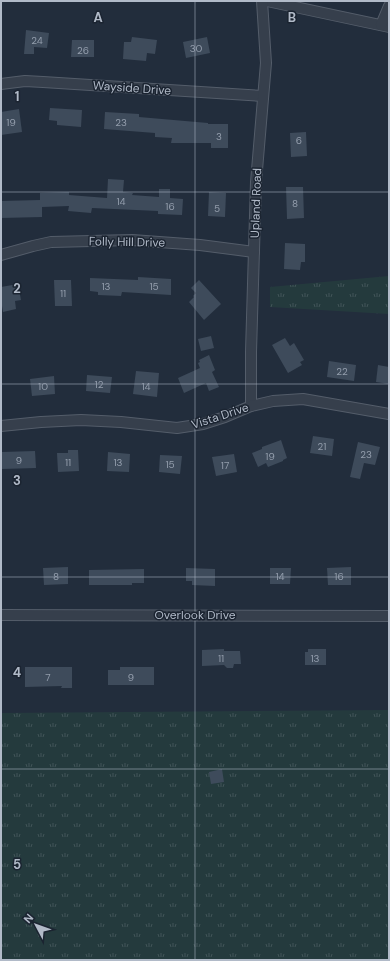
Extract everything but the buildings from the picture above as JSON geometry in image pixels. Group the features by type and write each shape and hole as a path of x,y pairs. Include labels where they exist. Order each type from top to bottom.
{"street":[{"name":"Upland Road","path":"251,406 251,352 256,182 266,63 262,1"},
{"path":"267,1 385,26 389,6"},
{"name":"Wayside Drive","path":"1,84 25,81 263,96"},
{"name":"Folly Hill Drive","path":"1,255 51,242 132,240 200,245 254,252"},
{"name":"Vista Drive","path":"1,426 82,420 121,422 177,428 203,424 251,406 273,401 303,399 389,414"},
{"name":"Overlook Drive","path":"1,615 389,616"}],"green space":[{"path":"389,276 389,314 270,307 270,287"},
{"path":"389,710 389,960 1,960 1,713"}]}
